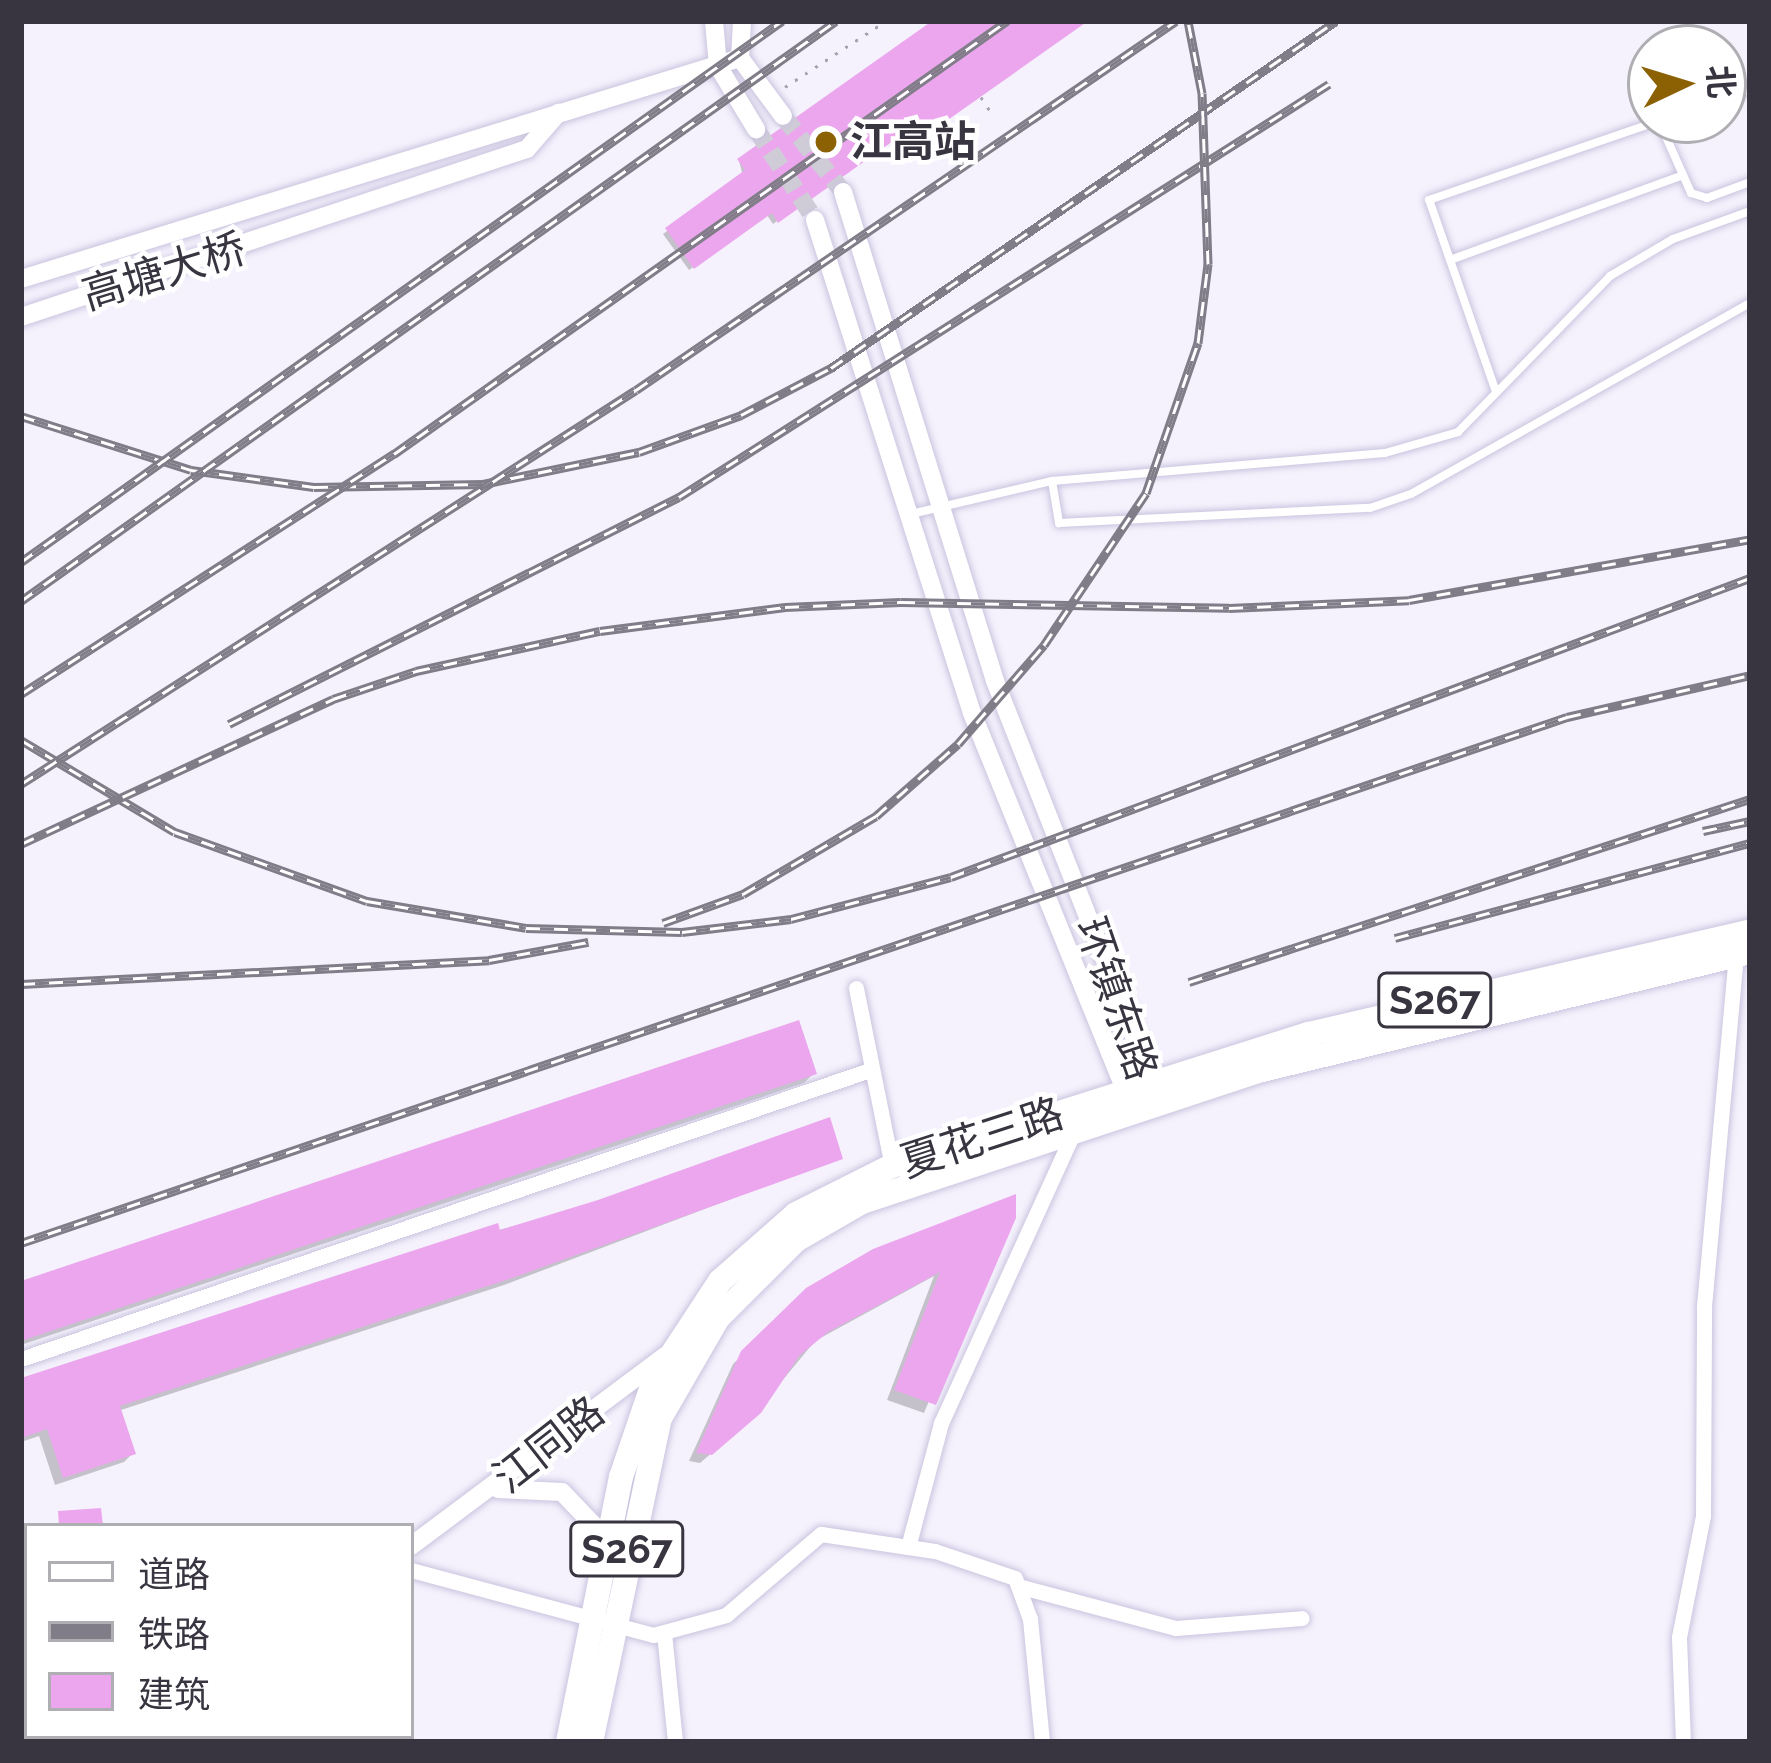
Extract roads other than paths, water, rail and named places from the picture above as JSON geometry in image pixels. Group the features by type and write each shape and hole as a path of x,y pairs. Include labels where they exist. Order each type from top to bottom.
{"main road":[{"name":"夏花三路","path":"568,1742 678,1358 757,1272 827,1219 1074,1131 1151,1095 1743,943"},
{"name":"夏花三路","path":"591,1742 607,1539 640,1413 678,1358 720,1281 772,1232 826,1195 892,1166 1126,1092 1151,1095"}],"street":[{"path":"714,21 718,65 756,129"},
{"path":"742,21 740,58 783,116"},
{"name":"高塘大桥","path":"21,280 740,58"},
{"name":"高塘大桥","path":"21,317 307,228 527,149 558,112"},
{"name":"环镇东路","path":"843,193 995,681 1151,1095"},
{"name":"环镇东路","path":"814,220 972,712 1126,1092"},
{"path":"1683,1742 1679,1637 1703,1516 1703,1306 1743,943"},
{"path":"856,988 892,1166"},
{"path":"21,1359 870,1070"},
{"path":"908,1547 941,1424 1074,1131"},
{"name":"江同路","path":"414,1544 678,1358"},
{"path":"494,1490 562,1492 607,1539"},
{"path":"414,1571 602,1623 664,1634 726,1615 821,1534 908,1547 1015,1577 1030,1618 1042,1742"},
{"path":"1018,1586 1176,1628 1302,1618"},
{"path":"664,1634 675,1742"}],"lane":[{"path":"1495,389 1429,200 1627,131"},
{"path":"1670,144 1691,193 1707,198 1750,182"},
{"path":"1450,260 1683,175"},
{"path":"910,515 1052,481 1385,453 1458,432 1610,276 1673,239 1750,211"},
{"path":"1052,481 1059,523 1370,508 1411,494 1750,303"}],"tunnel":[{"path":"783,116 843,192"},
{"path":"756,129 815,220"}],"railway":[{"path":"21,562 782,21"},
{"path":"21,601 836,21"},
{"path":"21,694 394,454 1007,21"},
{"path":"21,784 636,390 1176,21"},
{"path":"663,923 743,894 876,816 958,744 1044,645 1146,493 1198,343 1208,264 1202,93 1188,21"},
{"path":"21,416 191,470 314,487 483,484 639,452 741,415 831,368 1336,21"},
{"path":"229,724 679,497 1329,84"},
{"path":"21,844 333,699 416,671 600,631 785,607 901,602 1229,608 1409,600 1750,539"},
{"path":"21,740 175,832 367,901 526,928 682,932 791,919 951,877 1750,578"},
{"path":"21,1243 1567,717 1750,675"},
{"path":"1189,982 1750,799"},
{"path":"1703,831 1750,821"},
{"path":"1395,938 1750,843"},
{"path":"21,984 489,960 588,942"}],"place":[{"name":"江高站","path":"826,142"}]}
